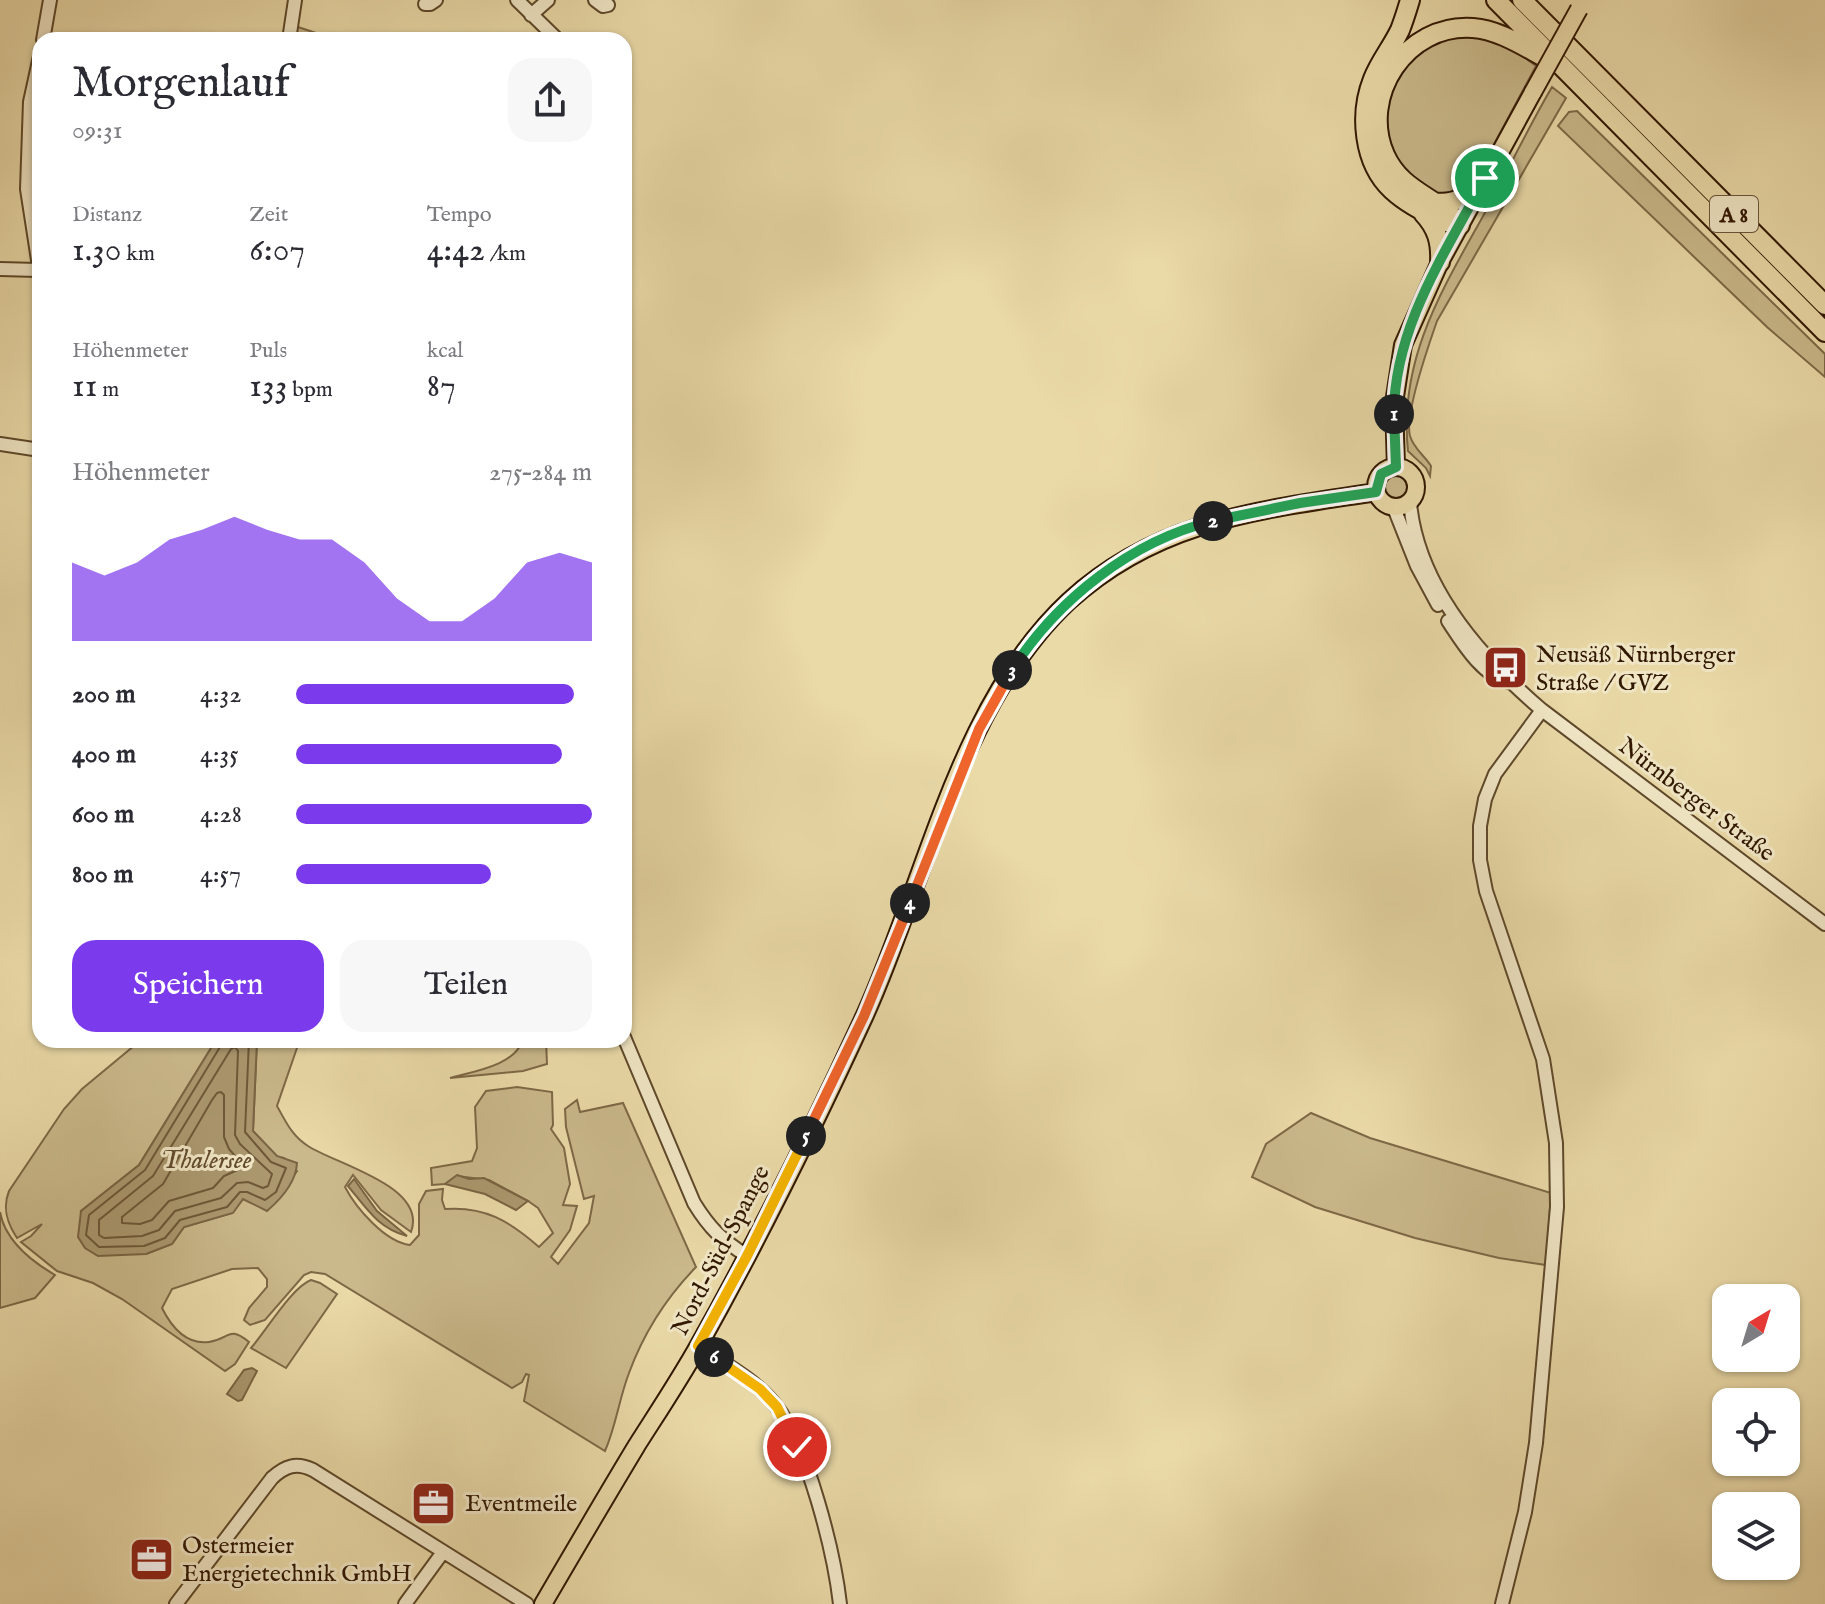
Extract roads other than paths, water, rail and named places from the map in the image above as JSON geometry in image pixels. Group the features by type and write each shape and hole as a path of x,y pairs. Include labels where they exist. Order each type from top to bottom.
{"highway":[{"path":"1410,0 1401,28 1373,80 1365,123 1366,140 1377,171 1391,190 1426,206 1458,200 1470,194 1485,178"},
{"name":"A 8","path":"1496,0 1825,332"},
{"name":"A 8","path":"1522,0 1825,305"},
{"path":"1460,225 1449,224 1426,206 1392,169 1378,133 1377,116 1381,92 1391,70 1405,54 1432,36 1472,28 1503,36 1565,67"},
{"path":"1426,206 1438,236 1440,262"}],"main road":[{"path":"1396,467 1394,403 1403,345 1440,262 1582,5"},
{"path":"1396,467 1408,471 1416,482 1415,495 1402,506 1382,502 1376,492 1381,474 1396,467"},
{"name":"Nord-Süd-Spange","path":"543,1604 688,1364 747,1256 881,979 979,729 1000,689 1030,644 1070,601 1128,557 1199,525 1254,511 1376,492"}],"street":[{"path":"44,32 50,0"},
{"path":"290,32 295,0"},
{"path":"517,0 549,32"},
{"path":"531,15 548,0"},
{"path":"32,93 27,189 32,224"},
{"path":"0,269 32,271"},
{"path":"0,444 32,449"},
{"name":"Nürnberger Straße","path":"1402,506 1417,566 1436,595 1509,682 1825,924"},
{"path":"1502,1604 1525,1512 1536,1443 1556,1220 1556,1143 1543,1059 1486,891 1480,860 1480,826 1485,799 1495,774 1542,710"},
{"path":"629,1048 694,1203 721,1239 747,1256"},
{"path":"698,1346 750,1382 777,1407 815,1494 840,1604"},
{"path":"176,1604 272,1478 293,1465 313,1470 527,1604"},
{"path":"405,1604 443,1552"}],"water":[{"name":"Thalersee","path":"211,1048 257,1048 253,1131 277,1156 297,1163 291,1183 267,1211 243,1199 233,1213 184,1227 172,1244 146,1254 98,1256 85,1248 78,1237 81,1211 139,1165"},
{"path":"457,1175 469,1179 484,1178 528,1201 516,1210 485,1194 445,1184"},
{"path":"354,1179 377,1211 407,1236 388,1228 367,1210 348,1186"},
{"path":"252,1368 257,1371 242,1400 238,1401 227,1394 244,1370"}],"place":[{"name":"Neusäß Nürnberger Straße / GVZ","path":"1505,668"},
{"name":"Eventmeile","path":"434,1503"},
{"name":"Ostermeier Energietechnik GmbH","path":"151,1559"}]}
